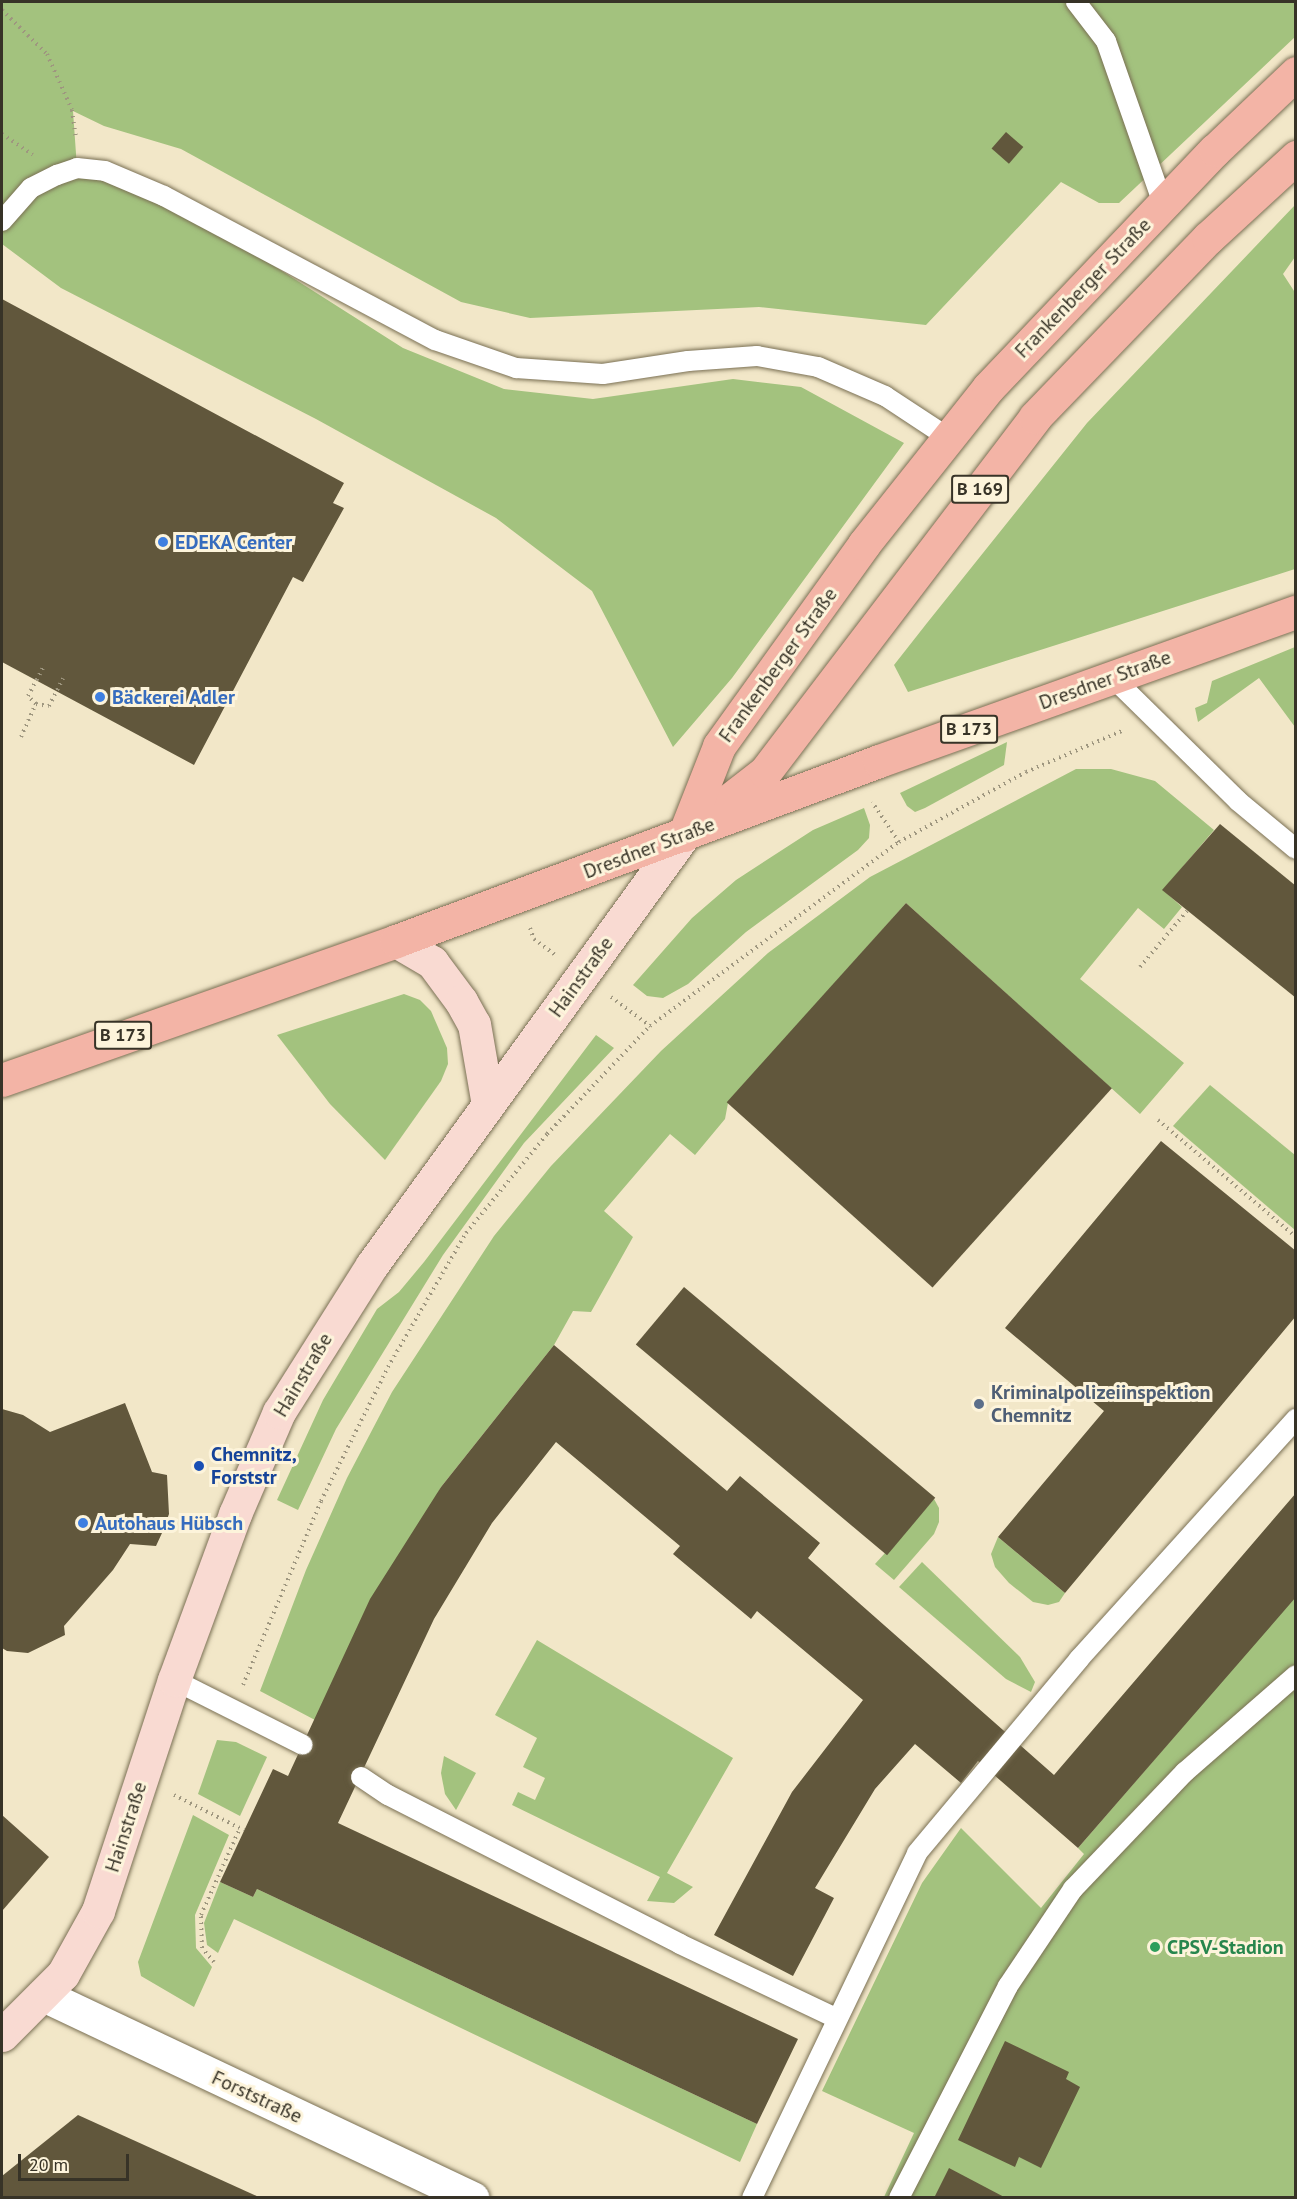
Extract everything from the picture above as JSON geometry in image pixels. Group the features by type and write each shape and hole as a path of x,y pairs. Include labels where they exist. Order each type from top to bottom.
{"main road":[{"name":"Frankenberger Straße","path":"684,835 719,746 864,544 988,388 1163,204 1296,73"},
{"name":"B 169","path":"684,835 765,772 1035,417 1208,237 1296,157"},
{"name":"Dresdner Straße","path":"2,1080 396,941 852,771 1296,612"},
{"name":"Hainstraße","path":"2,2035 43,1995 75,1957 99,1911 174,1680 235,1514 279,1412 372,1265 684,835"},
{"path":"396,941 432,962 462,1001 474,1024 488,1105"}],"street":[{"name":"Forststraße","path":"43,1995 472,2198"}],"lane":[{"path":"1076,2 1106,41 1163,204"},
{"path":"2,221 31,188 77,168 105,171 164,196 435,340 516,368 603,374 688,361 757,356 828,371 885,396 949,438"},
{"path":"1113,678 1238,801 1296,849"},
{"path":"752,2198 836,2018 917,1853 1064,1676 1296,1419"},
{"path":"899,2198 1008,1986 1073,1889 1185,1772 1296,1676"},
{"path":"174,1680 303,1745"},
{"path":"361,1777 388,1795 638,1923 836,2018"}],"path":[{"path":"2,10 47,54 72,110 77,168"},
{"path":"43,668 28,696 36,704 49,706 63,678"},
{"path":"21,737 36,704"},
{"path":"232,1710 321,1501 388,1367 466,1233 547,1134 650,1026 899,842 1026,772 1153,718"},
{"path":"852,771 899,842"},
{"path":"1140,967 1187,911"},
{"path":"534,939 650,1026"},
{"path":"1158,1120 1296,1237"},
{"path":"141,1779 242,1829 201,1915 202,1948 214,1962"}],"green space":[{"path":"2,2 1295,2 1295,37 1119,203 1099,203 1061,182 926,325 759,307 530,318 461,302 181,149 104,126 73,111 77,168 164,196 403,348 504,389 593,399 733,379 801,387 904,443 732,678 673,747 592,591 496,518 316,419 61,288 2,244"},
{"path":"1295,205 1295,257 1283,274 1296,294 1295,569 908,692 894,665 927,623 1087,423"},
{"path":"1295,647 1295,727 1259,678 1198,722 1195,708 1207,703 1212,681"},
{"path":"1007,742 1004,765 925,808 915,812 907,806 900,793"},
{"path":"1076,769 1111,769 1155,781 1214,830 1163,890 1182,907 1164,929 1138,908 1080,979 1184,1063 1140,1114 906,903 728,1103 725,1119 695,1155 670,1134 604,1211 633,1237 591,1312 573,1311 554,1345 441,1487 315,1720 260,1691 306,1570 347,1478 392,1392 494,1236 551,1166 661,1051 768,953 870,877"},
{"path":"864,808 870,825 869,838 858,850 746,932 688,984 663,998 647,996 633,985 692,918 736,880 813,830"},
{"path":"404,994 420,1000 431,1011 447,1048 448,1064 441,1081 385,1160 330,1104 277,1035"},
{"path":"596,1035 614,1048 524,1143 443,1255 336,1429 298,1510 277,1500 323,1400 377,1309 399,1292 424,1262"},
{"path":"1210,1085 1295,1155 1295,1230 1173,1126"},
{"path":"934,1499 939,1508 939,1522 934,1534 894,1580 875,1564"},
{"path":"998,1537 1065,1593 1059,1602 1048,1605 1033,1602 1009,1583 995,1567 991,1554"},
{"path":"922,1562 1020,1657 1035,1682 1031,1692 1006,1679 899,1587"},
{"name":"CPSV-Stadion","path":"1295,1597 1295,2197 884,2197 914,2133 822,2091 922,1883 961,1828 1041,1908 1084,1854 1078,1848"},
{"path":"537,1640 733,1758 667,1873 693,1887 674,1903 647,1901 660,1877 512,1805 518,1792 535,1800 545,1778 523,1767 537,1738 495,1715"},
{"path":"217,1740 236,1742 267,1757 240,1816 198,1794"},
{"path":"444,1756 476,1773 456,1810 445,1794 441,1773"},
{"path":"193,1815 229,1835 195,1915 196,1948 212,1967 194,2007 141,1976 138,1962"},
{"path":"220,1882 253,1897 257,1889 757,2124 740,2162 234,1919 218,1953 207,1945 204,1923"}],"building":[{"path":"1006,132 1023,147 1009,164 992,149"},
{"name":"EDEKA Center","path":"2,299 344,483 333,503 344,508 303,582 293,577 194,765 2,662"},
{"path":"1220,824 1296,886 1296,998 1162,890"},
{"path":"906,903 1112,1088 933,1288 727,1102"},
{"path":"1161,1141 1296,1251 1296,1316 1065,1593 998,1537 1104,1411 1005,1328"},
{"path":"684,1287 935,1498 887,1555 636,1344"},
{"path":"554,1345 727,1491 740,1476 820,1543 808,1558 1054,1775 1296,1493 1296,1597 1078,1848 978,1761 961,1783 915,1744 875,1789 815,1888 834,1898 793,1976 714,1935 792,1792 863,1700 757,1611 751,1619 673,1554 680,1546 556,1442 492,1523 434,1619 338,1823 798,2039 757,2124 257,1889 253,1897 220,1882 273,1769 288,1776 370,1599 441,1487"},
{"name":"Autohaus Hübsch","path":"125,1403 152,1472 167,1475 169,1514 156,1546 130,1544 113,1570 64,1626 65,1635 28,1653 7,1651 2,1648 2,1409 23,1415 50,1432"},
{"path":"2,1815 49,1857 2,1911"},
{"path":"1005,2041 1069,2072 1066,2079 1080,2087 1041,2168 1019,2157 1015,2167 958,2140"},
{"path":"78,2115 261,2198 2,2198 2,2176"},
{"path":"949,2168 1006,2198 934,2198"}],"place":[{"name":"EDEKA Center","path":"163,542"},
{"name":"Bäckerei Adler","path":"100,697"},
{"name":"Kriminalpolizeiinspektion Chemnitz","path":"979,1404"},
{"name":"Chemnitz, Forststr","path":"199,1466"},
{"name":"Autohaus Hübsch","path":"83,1523"},
{"name":"CPSV-Stadion","path":"1155,1947"}]}
